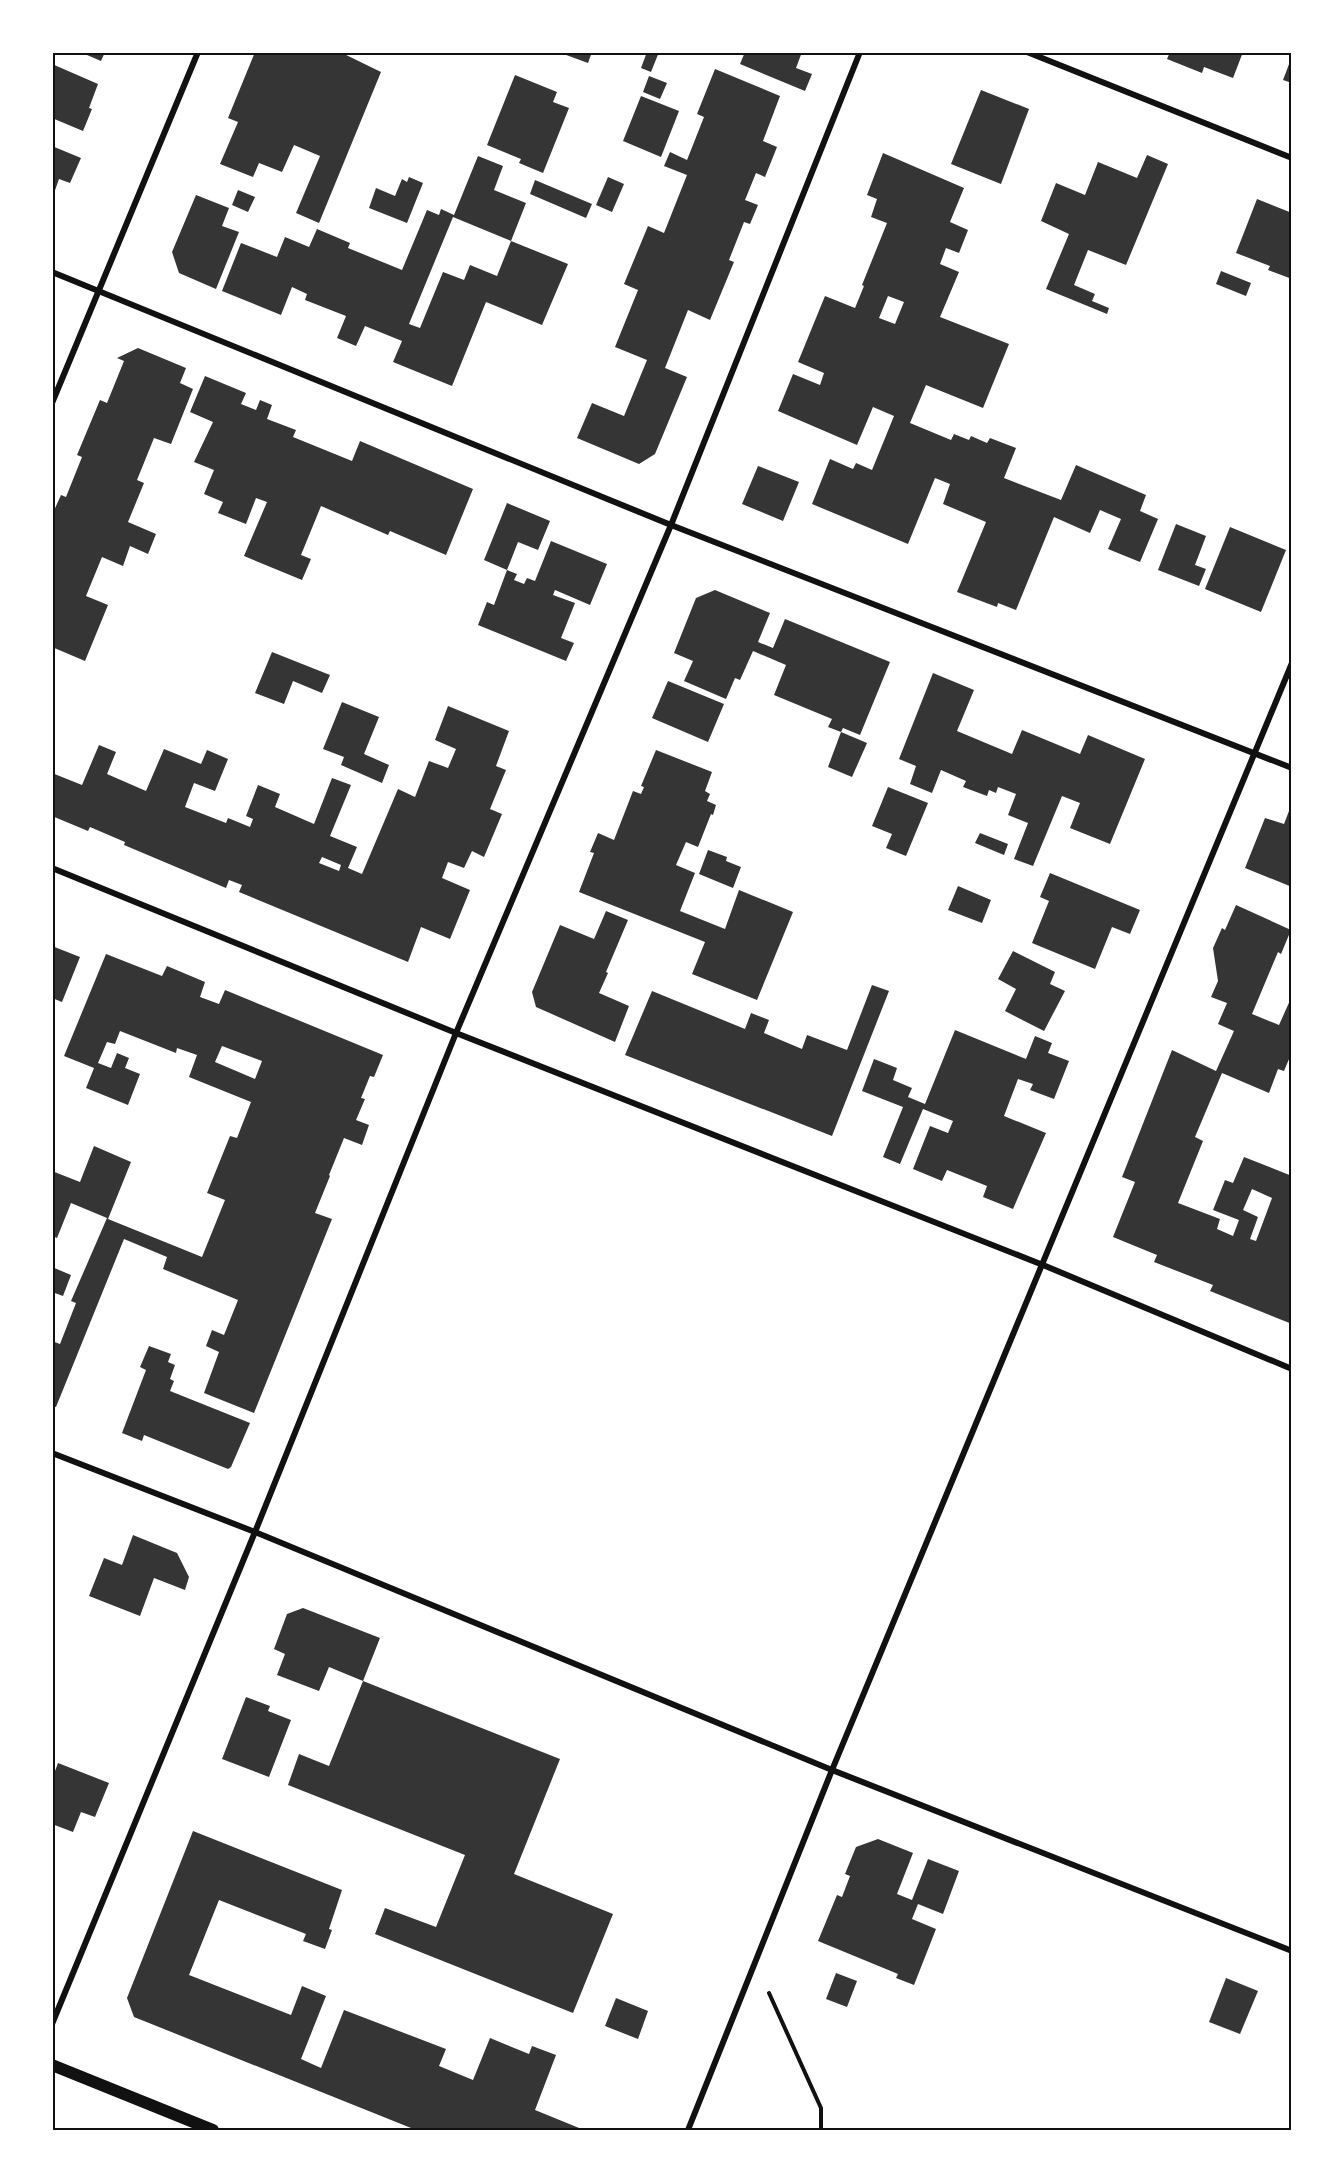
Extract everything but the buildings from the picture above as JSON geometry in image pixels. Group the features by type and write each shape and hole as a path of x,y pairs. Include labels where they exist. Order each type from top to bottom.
{"main road":[{"path":"52,2065 213,2130"}],"street":[{"path":"52,403 198,52"},
{"path":"52,2024 255,1532 456,1033 671,525 860,52"},
{"path":"1027,52 1292,158"},
{"path":"52,272 671,525 1292,768"},
{"path":"688,2130 832,1770 1292,663"},
{"path":"52,868 456,1033 1043,1265 1292,1369"},
{"path":"52,1453 255,1532 832,1770 1292,1951"}],"path":[{"path":"755,1962 821,2108 821,2130"}]}
